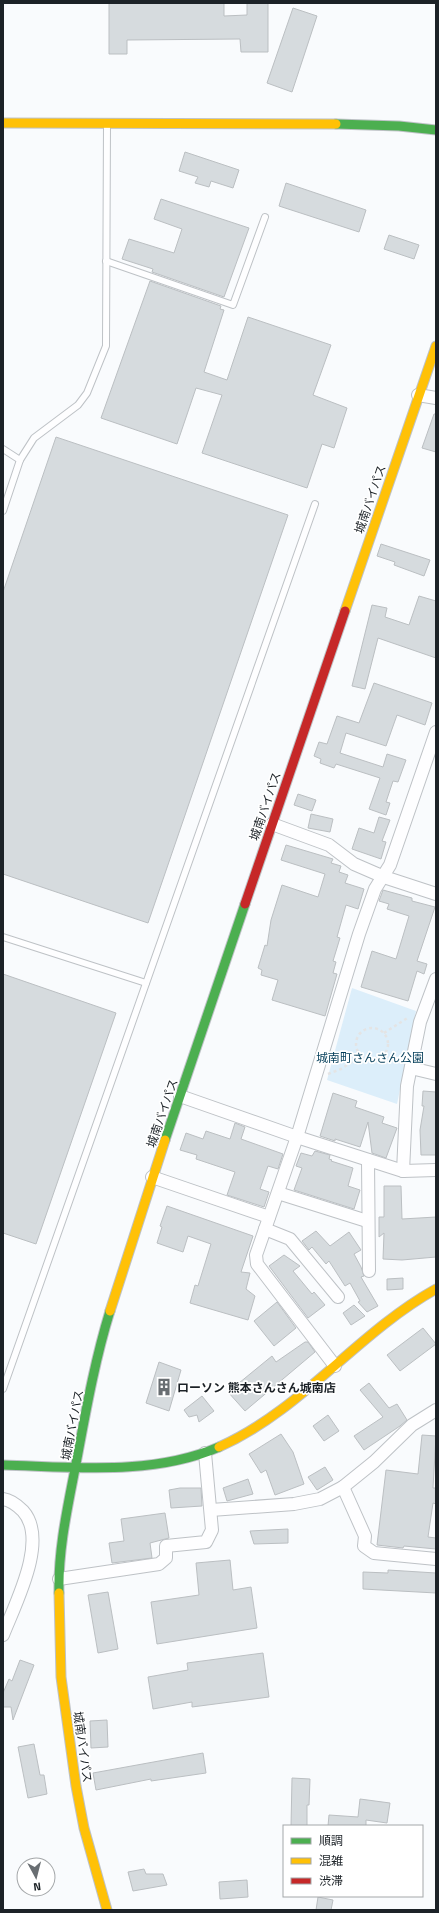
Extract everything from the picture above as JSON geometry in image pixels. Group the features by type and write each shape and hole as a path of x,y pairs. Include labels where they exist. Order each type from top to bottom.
{"main road":[{"path":"3,123 321,123 400,126 436,130"},
{"name":"城南バイパス","path":"107,1910 84,1828 76,1786 61,1677 59,1579 63,1533 100,1345 152,1177 436,346"},
{"path":"3,1465 135,1466 175,1461 205,1453 246,1434 276,1415 372,1333 408,1305 436,1289"}],"street":[{"path":"418,395 436,398"},
{"path":"334,1366 257,1264 256,1255 297,1137 359,934 375,888 384,877 390,865 436,732"},
{"path":"272,824 329,845 354,864 384,877 436,894"},
{"path":"403,1171 407,1086 424,1011 436,979"},
{"path":"411,1068 436,1074"},
{"path":"180,1096 297,1137 403,1171 436,1170"},
{"path":"368,1160 367,1221 369,1271"},
{"path":"152,1177 269,1217"},
{"path":"278,1193 367,1221"},
{"path":"265,1229 290,1239 338,1297"},
{"path":"211,1510 320,1500 343,1487 374,1462 412,1425 436,1410"},
{"path":"59,1579 159,1564 166,1558 166,1546 206,1542 212,1530 205,1453"},
{"path":"343,1487 365,1536 364,1546 374,1553 436,1559"},
{"path":"3,1499 18,1506 27,1515 34,1538 33,1551 28,1568 3,1635"}],"lane":[{"path":"3,511 20,460 34,438 78,405 87,393 106,346 107,122"},
{"path":"106,261 233,305 265,217"},
{"path":"3,449 20,460"},
{"path":"3,1390 315,504"},
{"path":"3,937 146,983"}],"path":[{"path":"384,1033 409,1017 424,1011"},
{"path":"375,1028 384,1033 388,1043 388,1049 381,1057 371,1060 361,1056 357,1052 355,1042 360,1032 364,1029 375,1028"},
{"path":"316,1076 325,1076 341,1069 361,1056"}],"green space":[{"name":"城南町さんさん公園","path":"352,988 416,1011 397,1104 327,1080"}],"building":[{"path":"109,3 224,3 224,16 247,15 247,3 268,3 268,52 241,52 240,39 127,40 127,54 109,54"},
{"path":"293,8 317,16 292,92 267,83"},
{"path":"185,152 239,170 233,188 211,181 209,187 195,183 198,177 179,171"},
{"path":"286,183 366,210 359,232 279,206"},
{"path":"161,199 249,228 224,297 152,272 153,269 122,259 129,239 174,253 182,229 154,219"},
{"path":"389,235 419,245 414,259 384,249"},
{"path":"150,281 221,306 220,309 224,310 204,372 227,380 248,317 331,345 313,395 347,408 334,448 322,444 307,488 202,453 222,395 196,388 177,444 101,418"},
{"path":"434,414 436,414 436,452 422,448"},
{"path":"56,437 288,515 148,923 3,874 3,592"},
{"path":"381,544 430,560 424,576 394,565 395,562 377,556"},
{"path":"419,596 436,601 436,658 378,638 365,689 352,686 372,605 387,608 385,617 409,625"},
{"path":"374,683 432,703 425,725 397,715 386,746 346,733 340,753 383,767 387,754 406,760 398,782 393,781 386,802 390,803 386,815 369,809 380,778 336,764 334,768 320,763 321,759 314,756 319,742 327,744 337,716 359,723"},
{"path":"298,794 316,800 312,811 294,805"},
{"path":"311,814 333,819 330,832 308,828"},
{"path":"379,817 390,820 382,841 386,842 381,859 352,849 359,828 374,833"},
{"path":"286,845 333,859 331,863 341,866 339,872 348,875 345,883 364,889 358,909 346,905 337,937 340,938 333,961 336,962 333,973 337,974 325,1016 272,1000 278,980 261,975 262,970 258,968 265,945 267,946 271,920 282,885 318,897 325,874 281,860"},
{"path":"383,890 412,898 412,901 435,907 417,961 427,964 424,974 417,971 408,1001 361,987 372,951 396,959 409,916 387,909 389,904 379,901"},
{"path":"3,974 116,1013 36,1244 3,1233"},
{"path":"423,1091 436,1092 436,1155 421,1155 420,1130 424,1106 422,1106"},
{"path":"333,1093 357,1101 355,1107 384,1117 382,1123 397,1128 386,1158 372,1153 368,1122 360,1147 320,1136"},
{"path":"235,1123 245,1127 241,1139 283,1154 278,1169 268,1166 260,1189 269,1192 264,1207 227,1195 235,1172 196,1159 197,1155 180,1150 186,1133 203,1139 206,1131 230,1139"},
{"path":"315,1151 330,1155 329,1159 332,1160 331,1161 353,1168 348,1186 360,1190 354,1209 294,1190 302,1168 296,1166 301,1153 312,1156"},
{"path":"384,1186 401,1186 402,1219 436,1217 436,1257 402,1260 383,1259 384,1233 379,1237 379,1217 384,1217"},
{"path":"167,1206 253,1236 241,1272 250,1273 246,1289 255,1296 248,1320 190,1303 195,1285 198,1286 211,1244 188,1236 183,1252 157,1243 162,1227 160,1226"},
{"path":"316,1231 330,1246 349,1232 361,1250 354,1254 364,1276 361,1277 378,1306 367,1312 358,1302 360,1301 350,1283 345,1286 329,1261 326,1264 312,1247 309,1250 302,1241"},
{"path":"284,1255 300,1266 293,1271 312,1294 314,1292 325,1305 308,1318 269,1266"},
{"path":"403,1278 403,1289 387,1290 387,1279"},
{"path":"277,1302 296,1328 274,1346 254,1321"},
{"path":"354,1305 365,1316 351,1325 343,1313"},
{"path":"423,1328 436,1344 400,1371 387,1355"},
{"path":"305,1342 308,1342 315,1352 245,1411 228,1392 272,1356 276,1362"},
{"name":"ローソン 熊本さんさん城南店","path":"159,1362 181,1370 169,1411 146,1403"},
{"path":"369,1383 389,1408 397,1404 407,1420 364,1450 354,1436 383,1417 360,1390"},
{"path":"202,1396 214,1411 199,1422 197,1415 189,1417 184,1410"},
{"path":"328,1415 339,1431 324,1441 313,1426"},
{"path":"281,1434 293,1452 304,1484 275,1495 266,1470 261,1473 249,1454"},
{"path":"422,1435 436,1436 433,1488 436,1488 436,1504 433,1503 428,1537 436,1538 436,1549 404,1546 403,1548 377,1545 386,1470 418,1474"},
{"path":"325,1467 333,1480 317,1490 308,1477"},
{"path":"248,1479 253,1494 227,1501 223,1488"},
{"path":"180,1488 201,1488 202,1506 171,1508 169,1490"},
{"path":"165,1513 169,1538 150,1543 152,1558 112,1563 109,1543 124,1541 121,1519"},
{"path":"288,1529 288,1543 254,1544 250,1531"},
{"path":"230,1560 233,1590 251,1587 257,1628 157,1644 151,1602 199,1595 196,1563"},
{"path":"388,1570 436,1573 436,1593 363,1589 363,1572 388,1573"},
{"path":"108,1592 118,1649 98,1653 88,1595"},
{"path":"263,1653 269,1697 192,1707 192,1702 153,1709 148,1677 188,1670 187,1663"},
{"path":"20,1660 34,1665 13,1720 11,1707 3,1707 3,1693 9,1679 12,1681"},
{"path":"107,1720 108,1747 91,1748 90,1721"},
{"path":"34,1744 40,1775 44,1775 47,1794 28,1798 18,1747"},
{"path":"203,1753 206,1773 151,1781 151,1779 96,1790 93,1773"},
{"path":"292,1778 310,1779 309,1805 307,1805 307,1825 291,1825"},
{"path":"360,1799 390,1803 387,1823 366,1820 366,1825 328,1825 329,1815 358,1817"},
{"path":"144,1869 146,1874 163,1874 167,1885 133,1891 128,1872"},
{"path":"247,1880 248,1897 220,1899 219,1882"},
{"path":"318,1897 333,1900 331,1910 316,1910"}],"traffic: fast":[{"path":"336,124 399,126 436,130"},
{"path":"165,1140 245,904"},
{"path":"59,1593 60,1562 66,1515 90,1390 110,1311"},
{"path":"3,1465 85,1468 140,1466 193,1456 219,1447"}],"traffic: slow":[{"path":"3,123 336,124"},
{"path":"345,611 436,346"},
{"path":"110,1311 165,1140"},
{"path":"219,1447 249,1431 277,1413 380,1327 407,1307 436,1289"},
{"path":"59,1593 61,1677 76,1786 84,1828 107,1910"}],"traffic: jam":[{"path":"245,904 345,611"}],"place":[{"name":"ローソン 熊本さんさん城南店","path":"164,1387"}]}
